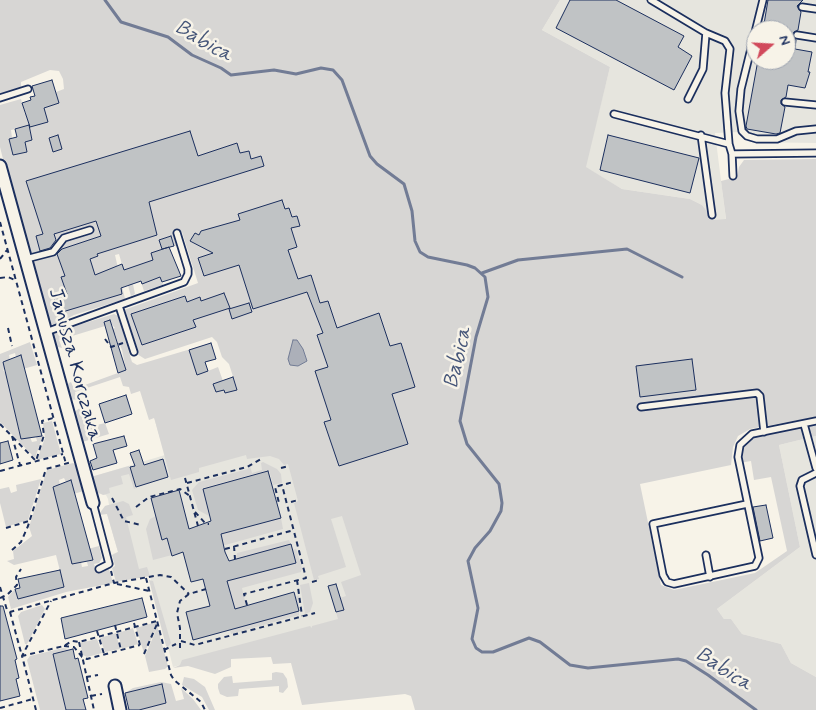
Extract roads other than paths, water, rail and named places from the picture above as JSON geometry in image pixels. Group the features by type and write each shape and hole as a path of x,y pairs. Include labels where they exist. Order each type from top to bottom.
{"street":[{"name":"Janusza Korczaka","path":"0,166 93,503"},
{"path":"115,686 120,710"}],"lane":[{"path":"651,0 706,33 725,42 730,49 725,93 733,176"},
{"path":"763,0 741,89 739,111 742,131 747,136 757,139 777,139 796,131 816,129"},
{"path":"802,7 816,10"},
{"path":"688,99 703,69 706,33"},
{"path":"797,35 816,38"},
{"path":"0,98 28,90"},
{"path":"785,102 816,105"},
{"path":"614,114 701,135 729,144"},
{"path":"701,135 712,215"},
{"path":"732,154 816,153"},
{"path":"26,260 53,252 64,238 90,230"},
{"path":"46,332 180,284 186,279 188,268 177,233"},
{"path":"119,306 134,352"},
{"path":"641,407 757,393 760,396 764,432"},
{"path":"747,504 652,524 663,575 667,582 674,584 710,577 750,568 758,563 759,558 738,451 746,437 816,421"},
{"path":"804,424 816,468"},
{"path":"816,473 802,480 800,486 816,555"},
{"name":"Janusza Korczaka","path":"93,503 109,564 99,568"},
{"path":"706,556 710,577"}],"waterway":[{"name":"Babica","path":"105,0 121,22 168,37 192,55 221,68 231,75 274,70 296,74 321,68 333,70 342,80 370,156 377,164 404,184 412,211 415,241 420,252 428,257 475,268 485,277 488,297 476,337 460,421 467,444 499,484 502,503 501,511 490,531 475,548 468,561 478,608 472,639 476,648 482,652 493,652 529,638 540,642 570,665 588,668 678,659 686,661 708,675 756,710"},
{"path":"482,273 518,260 627,249 682,277"}]}
